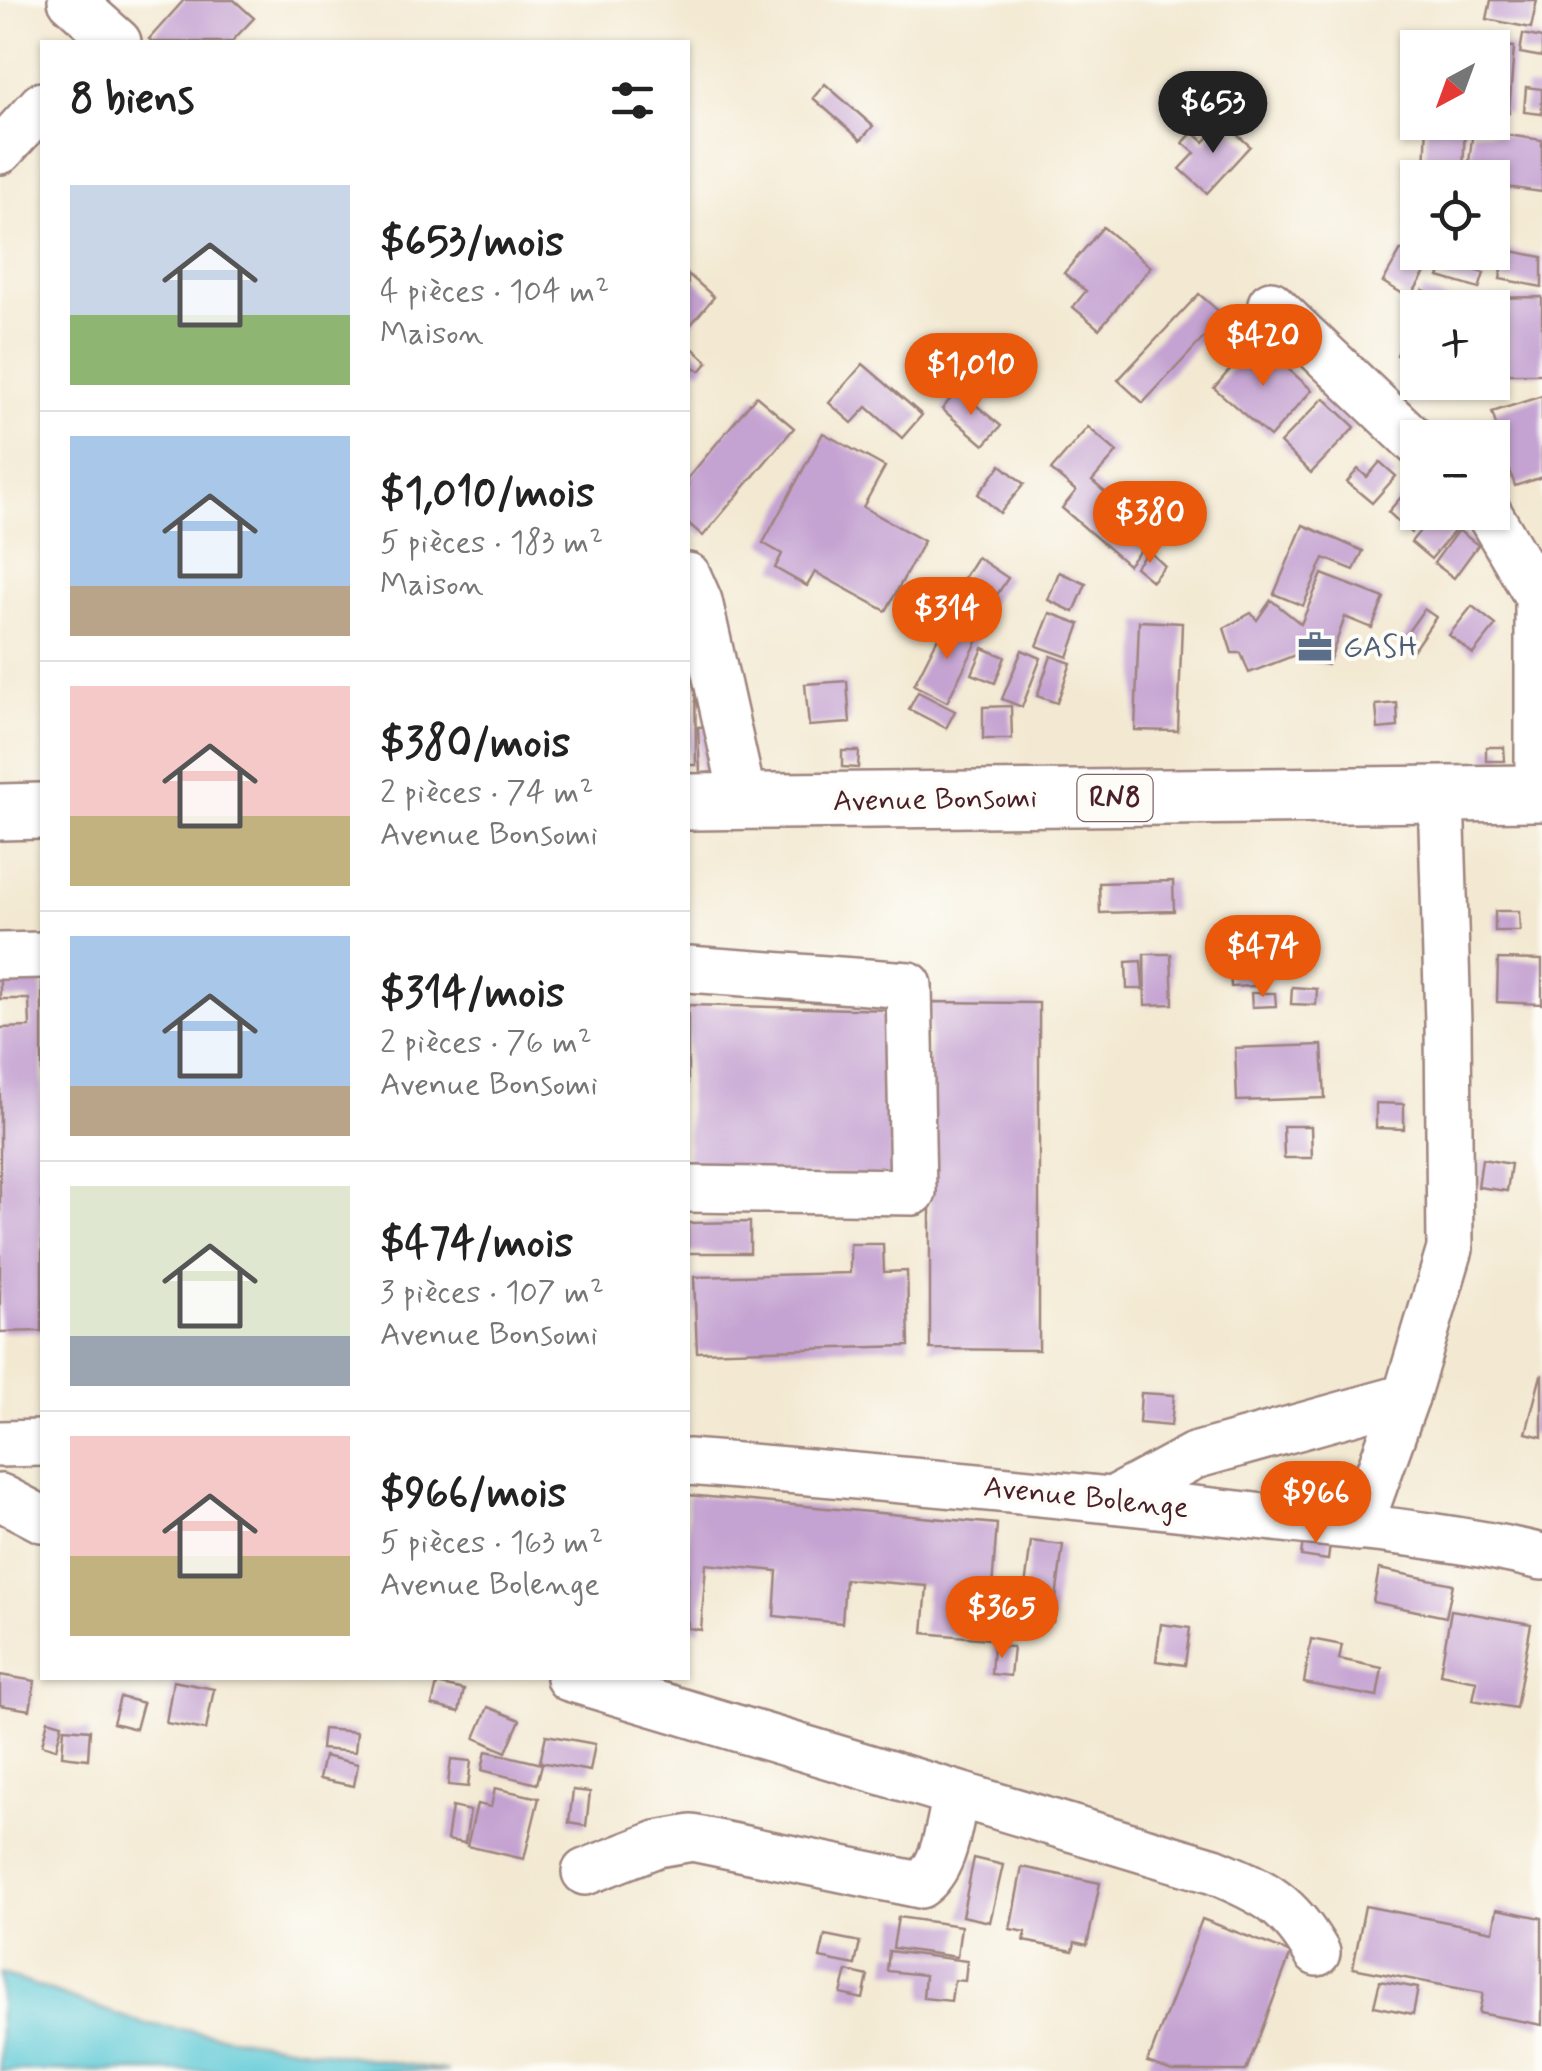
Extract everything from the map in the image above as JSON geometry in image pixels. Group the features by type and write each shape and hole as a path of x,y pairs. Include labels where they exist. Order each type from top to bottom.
{"main road":[{"name":"Avenue Bonsomi","path":"690,802 1540,793"},
{"path":"0,812 40,811"}],"street":[{"path":"71,0 109,40"},
{"path":"0,151 40,107"},
{"path":"1270,304 1400,427"},
{"path":"1498,530 1538,598 1540,793"},
{"path":"690,581 698,601 744,802"},
{"path":"1358,1528 1406,1397 1450,1249 1441,794"},
{"path":"0,956 40,955"},
{"path":"690,969 910,985 913,1192 690,1189"},
{"path":"1114,1499 1194,1456 1406,1397"},
{"path":"0,1444 40,1443"},
{"name":"Avenue Bolenge","path":"690,1462 1114,1499 1358,1528 1542,1557"},
{"path":"0,1497 40,1518"},
{"path":"576,1680 1214,1871 1260,1890 1299,1921 1317,1953"},
{"path":"585,1872 657,1844 692,1838 920,1885 932,1877 937,1865 956,1794"}],"water":[{"path":"0,1973 141,2023 448,2071 0,2071"}],"building":[{"path":"184,0 234,0 254,18 233,40 149,39"},
{"path":"1491,0 1537,0 1531,28 1487,19"},
{"path":"1523,34 1542,38 1542,57 1520,53"},
{"path":"1510,47 1514,47 1510,100"},
{"path":"825,84 873,126 861,140 813,98"},
{"path":"1526,87 1542,89 1542,114 1524,112"},
{"path":"1218,97 1226,100 1226,116 1218,119 1210,116 1207,108 1210,100"},
{"path":"1223,122 1250,146 1207,193 1180,169 1195,153 1183,143 1193,132 1204,142"},
{"path":"1510,135 1542,140 1542,192 1510,188 1510,160 1469,160 1472,140 1510,140"},
{"path":"1426,140 1464,140 1464,160 1425,160"},
{"path":"1103,227 1151,267 1099,329 1073,307 1086,291 1064,273"},
{"path":"1510,251 1542,257 1542,287 1500,279 1502,270 1510,270"},
{"path":"1400,252 1400,270 1427,270 1415,290 1400,292 1383,282"},
{"path":"1442,270 1484,273 1479,289 1439,277"},
{"path":"690,276 714,297 690,326"},
{"path":"1199,294 1224,316 1143,403 1118,380"},
{"path":"1542,297 1542,374 1510,374 1510,298"},
{"path":"1256,340 1312,390 1270,437 1214,388"},
{"path":"690,346 708,362 700,371 693,366 690,370"},
{"path":"863,364 922,415 902,438 867,407 852,423 829,403"},
{"path":"958,390 1001,426 984,445 942,409"},
{"path":"756,396 794,428 703,536 690,525 690,476"},
{"path":"1542,396 1542,477 1515,486 1510,470 1510,420 1494,420 1492,412"},
{"path":"1324,398 1355,427 1311,473 1280,443"},
{"path":"1088,427 1117,452 1092,481 1135,518 1143,509 1169,531 1153,550 1146,544 1128,565 1062,508 1076,491 1051,470"},
{"path":"823,433 885,467 863,507 924,541 886,611 815,572 807,586 775,568 782,554 763,543"},
{"path":"1380,462 1396,476 1372,503 1347,482 1358,469 1367,477"},
{"path":"1001,465 1024,484 1000,513 978,494"},
{"path":"1400,498 1400,523 1388,512"},
{"path":"1303,525 1363,551 1354,570 1324,558 1303,606 1274,594"},
{"path":"1421,530 1455,530 1431,559 1411,542"},
{"path":"1458,530 1478,545 1454,578 1434,563"},
{"path":"1149,551 1165,566 1152,581 1135,567"},
{"path":"977,557 1008,578 991,604 960,584"},
{"path":"1059,572 1086,584 1074,612 1048,600"},
{"path":"1322,574 1384,598 1372,628 1345,617 1328,665 1295,655 1249,673 1241,653 1232,653 1224,628 1251,613 1257,620 1271,600 1301,624"},
{"path":"1472,606 1496,625 1473,654 1449,635"},
{"path":"1424,609 1436,617 1412,652 1400,643"},
{"path":"1050,613 1080,624 1068,657 1037,646"},
{"path":"1139,621 1182,623 1178,731 1135,730"},
{"path":"946,622 979,638 947,702 914,685"},
{"path":"983,648 1005,657 995,683 972,674"},
{"path":"1022,650 1041,658 1022,707 1002,699"},
{"path":"1051,656 1071,663 1057,703 1037,696"},
{"path":"690,671 695,671 696,765 690,765"},
{"path":"847,681 850,723 809,726 805,684"},
{"path":"918,692 955,711 946,728 909,709"},
{"path":"1397,703 1398,727 1378,729 1376,705"},
{"path":"1011,706 1012,739 983,739 983,707"},
{"path":"718,726 719,772 700,773 698,727"},
{"path":"1486,747 1504,747 1505,761 1486,761"},
{"path":"842,751 859,751 858,768 842,767"},
{"path":"1173,881 1174,911 1100,913 1099,883"},
{"path":"1495,911 1519,911 1520,931 1495,931"},
{"path":"1144,954 1171,954 1173,1004 1145,1005"},
{"path":"1498,959 1542,960 1542,1004 1497,1002"},
{"path":"1141,961 1143,989 1127,989 1126,962"},
{"path":"1253,967 1254,986 1231,987 1230,968"},
{"path":"40,971 40,1331 0,1332 0,1028 30,1027 29,999 0,999 0,972"},
{"path":"1292,987 1317,989 1316,1005 1291,1004"},
{"path":"1251,993 1275,993 1276,1006 1252,1007"},
{"path":"930,1002 1039,1003 1039,1350 930,1349"},
{"path":"690,1005 895,1010 892,1177 690,1171"},
{"path":"1322,1045 1325,1098 1237,1101 1235,1048"},
{"path":"1376,1103 1404,1104 1404,1129 1376,1128"},
{"path":"1283,1126 1311,1126 1312,1158 1284,1158"},
{"path":"1482,1159 1511,1164 1507,1191 1478,1187"},
{"path":"750,1222 750,1253 690,1253 690,1223"},
{"path":"850,1244 883,1244 884,1272 907,1271 909,1346 697,1352 694,1277 850,1273"},
{"path":"1542,1375 1542,1437 1526,1433"},
{"path":"1141,1393 1174,1395 1171,1426 1139,1423"},
{"path":"690,1495 997,1524 988,1639 923,1633 927,1586 845,1579 842,1623 774,1616 777,1571 706,1564 701,1630 690,1628"},
{"path":"1304,1532 1331,1536 1328,1560 1301,1556"},
{"path":"1031,1541 1063,1545 1053,1622 1021,1618"},
{"path":"1379,1569 1453,1584 1446,1617 1373,1602"},
{"path":"1451,1610 1531,1624 1516,1708 1473,1700 1477,1681 1440,1674"},
{"path":"1161,1624 1190,1628 1185,1665 1156,1661"},
{"path":"1311,1639 1342,1645 1339,1659 1382,1668 1377,1697 1304,1683"},
{"path":"993,1646 1013,1647 1010,1676 991,1674"},
{"path":"0,1675 35,1681 30,1710 0,1705"},
{"path":"173,1681 214,1689 206,1730 166,1723"},
{"path":"437,1684 464,1690 459,1712 432,1705"},
{"path":"120,1697 143,1703 136,1729 113,1723"},
{"path":"488,1707 520,1720 506,1752 475,1738"},
{"path":"48,1720 62,1724 56,1749 42,1745"},
{"path":"64,1728 90,1730 88,1759 62,1756"},
{"path":"323,1729 357,1732 355,1752 321,1749"},
{"path":"546,1735 595,1744 590,1771 540,1762"},
{"path":"486,1751 542,1764 537,1784 482,1770"},
{"path":"324,1756 358,1764 354,1786 319,1779"},
{"path":"451,1759 471,1761 468,1787 448,1785"},
{"path":"495,1788 539,1798 524,1859 467,1846 477,1804 491,1807"},
{"path":"573,1790 590,1792 586,1826 569,1823"},
{"path":"452,1807 470,1811 465,1843 447,1840"},
{"path":"974,1858 1003,1865 990,1922 962,1916"},
{"path":"1022,1867 1100,1883 1087,1945 1075,1942 1073,1951 1024,1941 1026,1932 1010,1929"},
{"path":"1365,1906 1493,1931 1497,1909 1542,1918 1542,2025 1479,2013 1483,1993 1353,1968"},
{"path":"898,1917 961,1926 957,1957 893,1948"},
{"path":"1202,1919 1291,1953 1246,2071 1172,2071 1148,2062"},
{"path":"825,1935 860,1942 855,1965 820,1958"},
{"path":"889,1951 967,1961 965,1981 954,1980 951,2001 923,1998 925,1975 887,1971"},
{"path":"847,1971 868,1976 863,1999 841,1994"},
{"path":"1380,1981 1418,1988 1413,2014 1374,2006"}],"place":[{"name":"GASH","path":"1315,647"}]}
